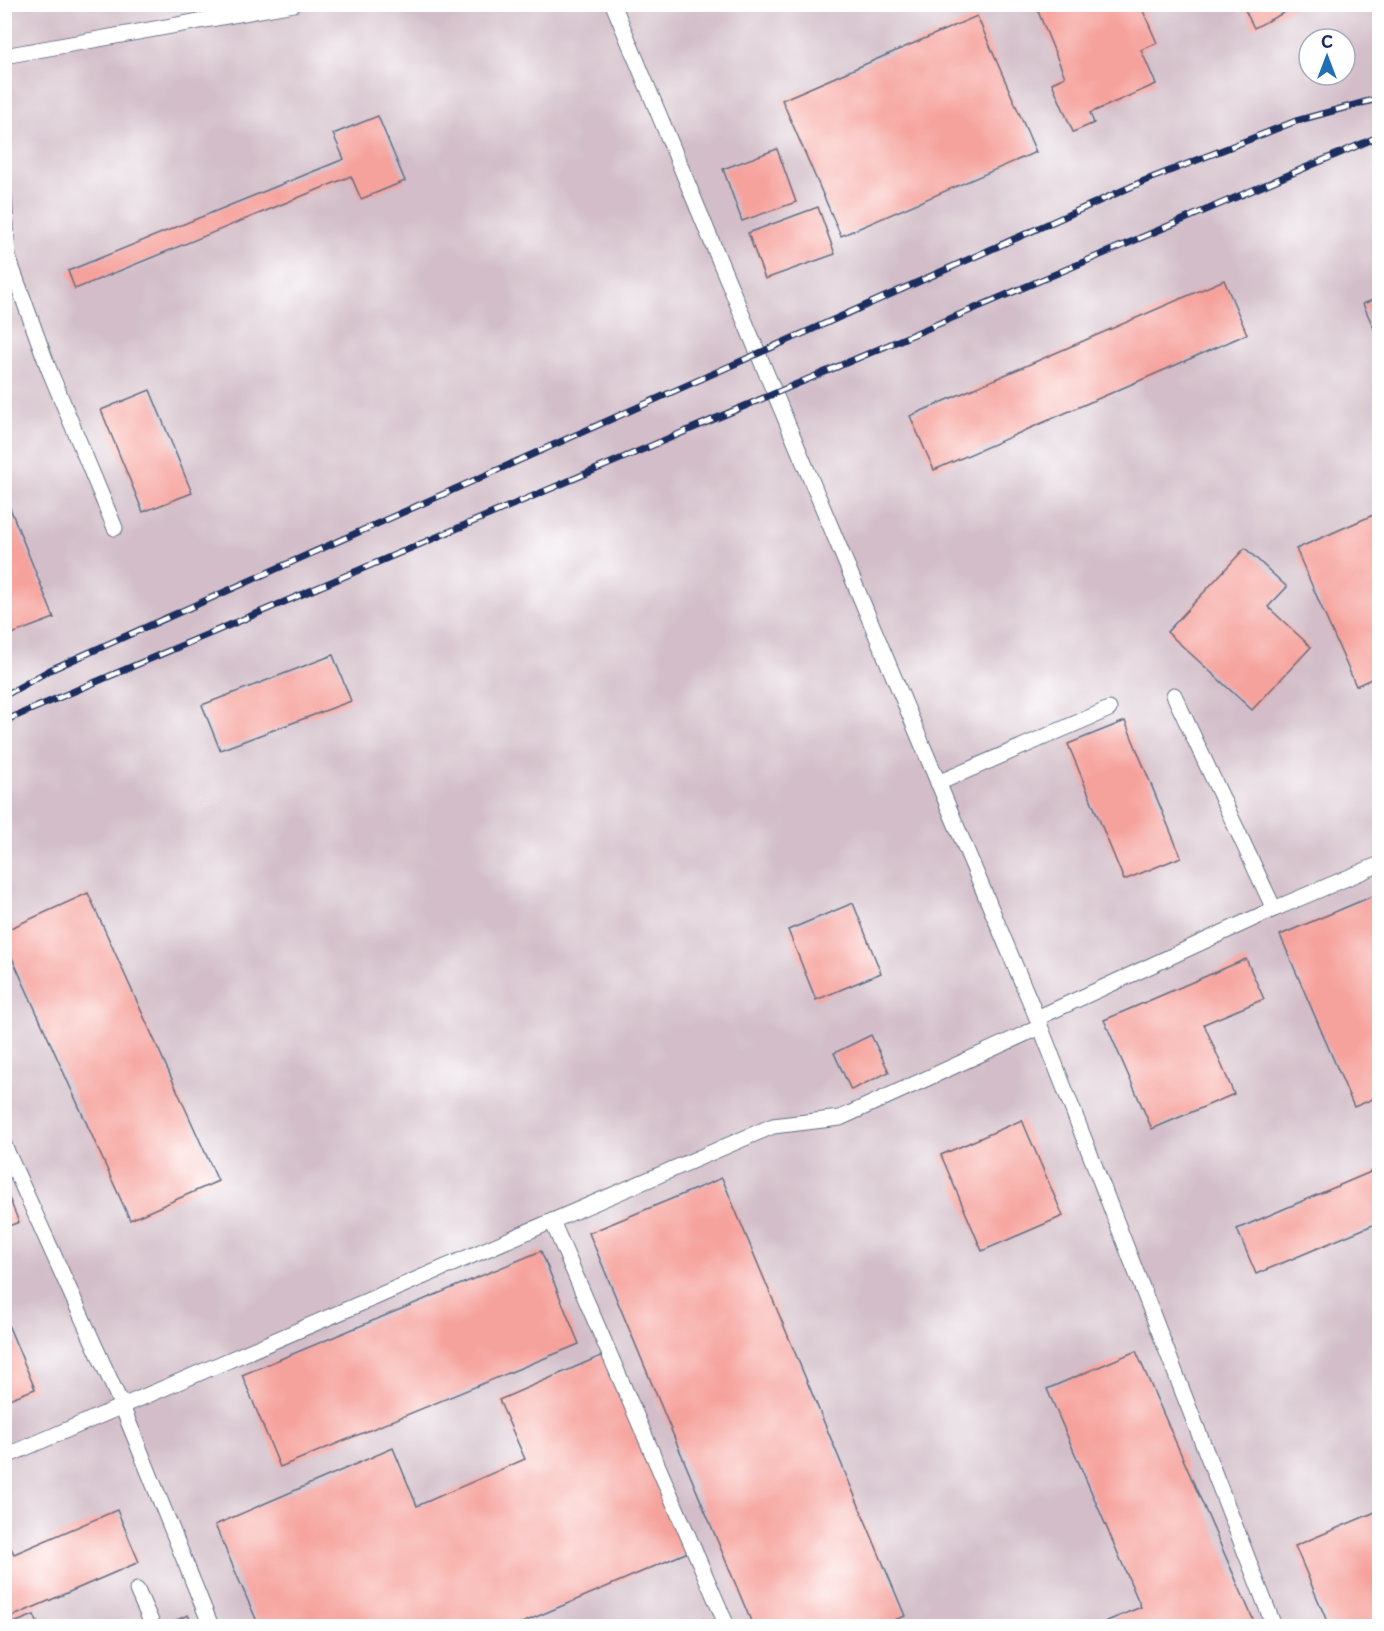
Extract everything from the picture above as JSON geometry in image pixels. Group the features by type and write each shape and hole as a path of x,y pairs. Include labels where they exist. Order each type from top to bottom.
{"lane":[{"path":"4,56 294,4"},
{"path":"614,4 779,405 1038,1022 1274,1626"},
{"path":"4,195 8,257 48,367 115,528"},
{"path":"1174,695 1274,909"},
{"path":"938,783 1109,709"},
{"path":"4,1457 773,1126 840,1118 1274,909 1380,864"},
{"path":"4,1145 122,1406 211,1626"},
{"path":"552,1221 727,1626"},
{"path":"137,1590 153,1626"}],"shaded area":[{"path":"5,5 1379,5 1379,1626 5,1626"}],"building":[{"path":"1035,4 1140,4 1157,43 1141,50 1156,84 1090,113 1094,123 1073,132 1052,83 1065,77"},
{"path":"1242,4 1301,4 1254,28"},
{"path":"977,16 1036,152 841,236 782,100"},
{"path":"378,116 405,181 361,199 351,176 75,289 68,271 344,159 333,134"},
{"path":"777,149 796,202 742,221 723,169"},
{"path":"818,207 835,254 765,279 748,233"},
{"path":"1224,280 1247,334 934,470 910,416"},
{"path":"1380,297 1380,342 1363,304"},
{"path":"150,390 192,493 143,512 101,410"},
{"path":"4,493 54,618 4,637"},
{"path":"1380,512 1380,675 1356,686 1296,549"},
{"path":"1245,548 1287,587 1268,607 1311,647 1252,710 1167,632"},
{"path":"333,655 351,701 220,750 202,705"},
{"path":"1125,721 1181,857 1124,880 1068,744"},
{"path":"88,893 218,1181 130,1220 4,940 4,931"},
{"path":"1380,893 1380,1096 1354,1107 1280,935"},
{"path":"853,903 881,973 816,1000 788,930"},
{"path":"1246,959 1264,999 1204,1024 1234,1094 1152,1129 1104,1020"},
{"path":"871,1035 889,1072 851,1090 834,1053"},
{"path":"1022,1120 1063,1216 982,1251 941,1155"},
{"path":"1380,1168 1380,1222 1256,1274 1237,1229"},
{"path":"722,1178 905,1616 879,1626 753,1626 589,1233"},
{"path":"4,1186 19,1222 4,1228"},
{"path":"541,1251 579,1344 280,1467 242,1375"},
{"path":"4,1315 35,1389 4,1401"},
{"path":"1136,1351 1256,1626 1095,1626 1141,1607 1047,1389"},
{"path":"603,1355 688,1552 515,1626 259,1626 215,1525 393,1448 417,1506 525,1459 499,1400"},
{"path":"117,1510 139,1562 4,1620 4,1533 14,1554"},
{"path":"1380,1510 1380,1626 1329,1626 1295,1546"},
{"path":"34,1615 39,1626 6,1626"},
{"path":"188,1615 193,1626 171,1626 170,1623"},
{"path":"704,1619 707,1626 684,1626"}],"railway":[{"path":"4,696 50,670 1144,181 1296,121 1380,98"},
{"path":"4,721 1380,136"}]}
